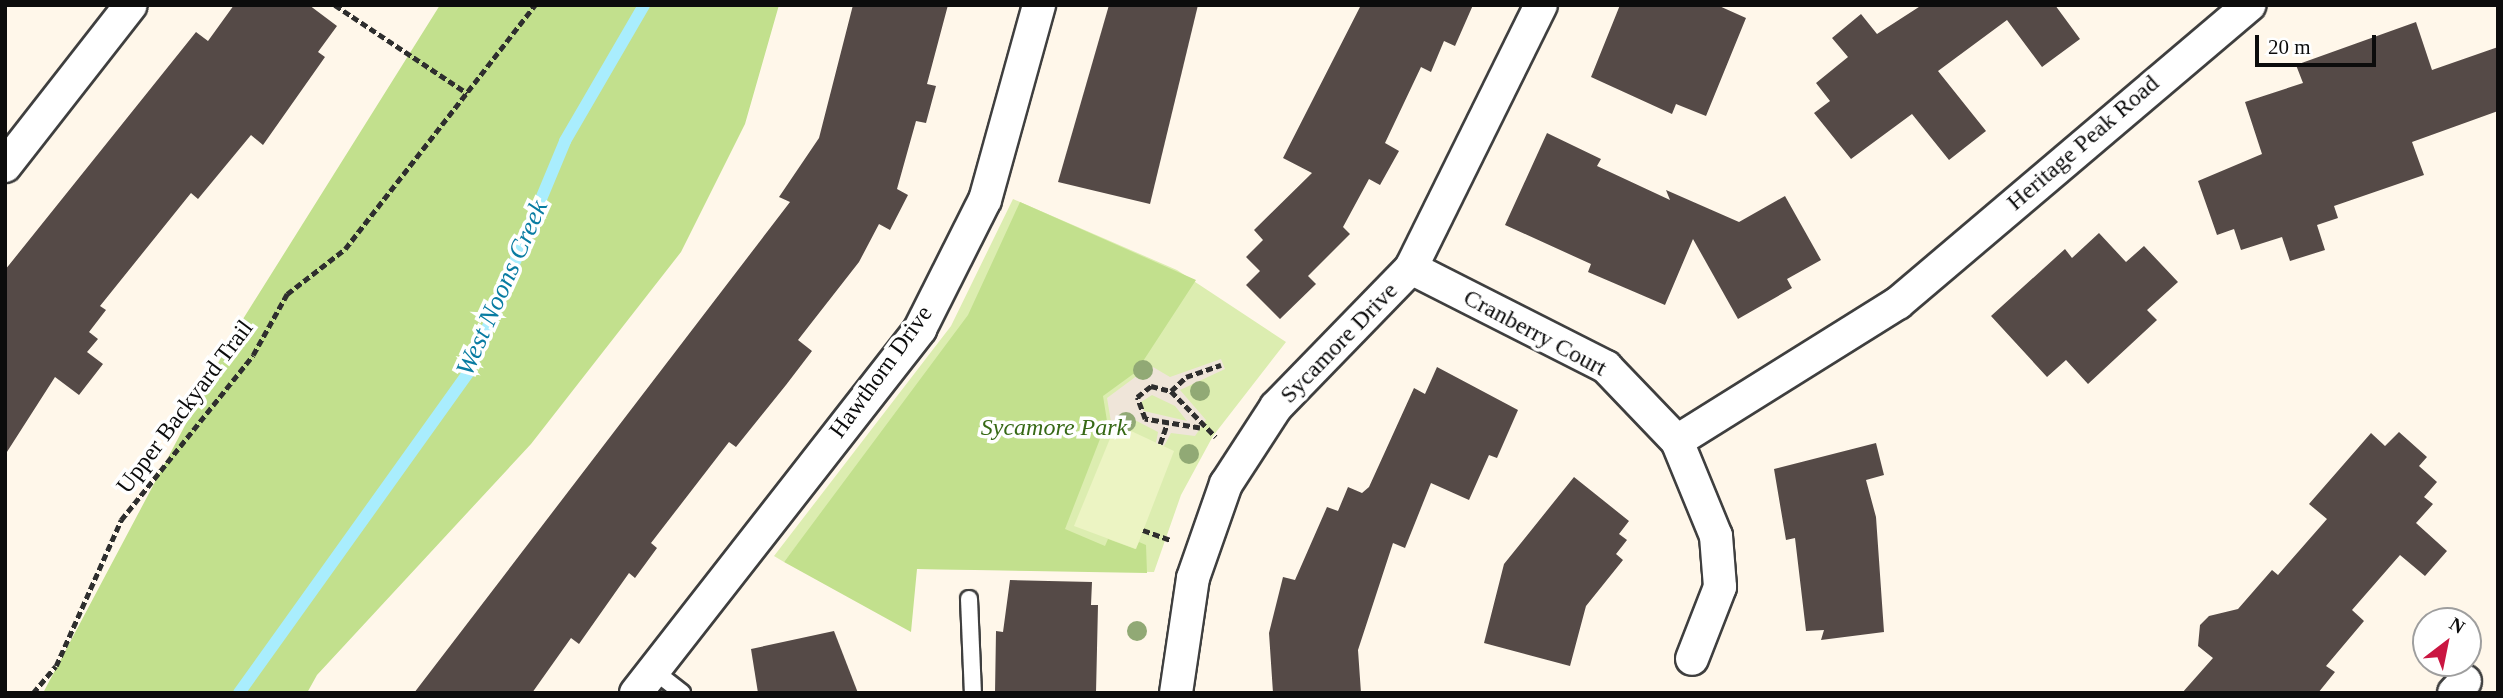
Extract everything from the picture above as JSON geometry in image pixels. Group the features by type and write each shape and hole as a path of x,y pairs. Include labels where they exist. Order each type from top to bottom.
{"street":[{"path":"5,166 131,5"},
{"name":"Hawthorn Drive","path":"644,681 919,329 985,200 1039,5"},
{"name":"Sycamore Drive","path":"1176,693 1193,578 1226,484 1276,407 1411,268 1541,5"},
{"name":"Heritage Peak Road","path":"1677,441 1736,401 1851,338 1920,284 2250,5"},
{"name":"Cranberry Court","path":"1411,268 1606,367 1677,441 1716,536 1720,587 1692,659"}],"lane":[{"path":"969,599 973,693"},
{"path":"644,681 682,693"}],"path":[{"path":"335,5 467,93"},
{"name":"Upper Backyard Trail","path":"33,693 56,666 121,520 253,355 287,294 345,248 535,5"},
{"path":"1171,391 1186,377 1221,365"},
{"path":"1200,428 1166,427 1145,419 1135,404 1151,386 1171,391 1200,428 1218,439"},
{"path":"1160,444 1166,427"},
{"path":"1143,530 1171,541"}],"green space":[{"path":"440,5 779,5 745,124 681,252 531,444 317,675 307,693 43,693 233,335"},
{"name":"Sycamore Park","path":"1013,199 1177,270 1286,342 1213,436 1181,495 1154,572 916,569 819,517 784,562 774,556 951,326"},
{"name":"Sycamore Park","path":"1020,202 1196,280 1136,372 1103,396 1107,421 1065,529 1105,546 1108,539 1135,549 1139,542 1146,545 1147,573 917,569 911,632 784,562 968,315"},
{"path":"1116,424 1174,451 1136,549 1074,526"}],"shaded area":[{"path":"1221,359 1225,369 1180,390 1206,420 1195,436 1171,433 1164,446 1156,443 1158,432 1127,416 1111,422 1107,398 1138,375 1145,377 1153,367 1170,377","holes":["1152,395 1175,406 1187,421 1144,411 1141,402"]}],"building":[{"path":"234,5 309,5 337,26 318,52 325,57 263,145 251,135 198,199 191,193 100,306 106,310 89,332 98,339 87,352 103,364 79,395 55,377 5,455 5,270 196,32 208,41"},
{"path":"853,5 948,5 927,84 936,86 926,123 916,121 897,189 908,195 890,230 879,224 859,262 798,340 812,351 786,385 736,447 729,442 651,543 657,548 635,578 629,573 579,644 571,638 532,693 414,693 790,202 779,197 819,138"},
{"path":"1109,5 1198,5 1150,204 1058,182"},
{"path":"1361,5 1473,5 1455,46 1444,41 1431,72 1421,67 1385,143 1399,151 1380,185 1369,179 1343,227 1350,234 1308,276 1316,284 1280,319 1246,285 1260,271 1246,257 1263,240 1254,230 1312,173 1283,158"},
{"path":"1620,5 1717,5 1746,18 1706,116 1676,104 1672,114 1591,77"},
{"path":"1922,5 2055,5 2080,39 2042,67 2007,20 1938,71 1986,131 1949,160 1912,114 1851,159 1814,113 1830,101 1816,83 1848,57 1832,38 1861,14 1877,34"},
{"path":"2416,22 2432,70 2498,47 2498,111 2412,142 2424,175 2334,206 2338,218 2317,225 2325,250 2290,261 2282,237 2241,250 2234,229 2217,235 2198,181 2262,154 2245,102 2303,83 2296,65"},
{"path":"1547,133 1601,159 1597,166 1670,200 1666,190 1739,222 1785,196 1821,260 1787,279 1792,288 1738,319 1693,239 1665,305 1588,272 1591,264 1505,225"},
{"path":"2099,233 2126,262 2144,246 2178,282 2147,310 2157,320 2088,384 2066,360 2047,377 1991,316 2065,249 2072,258"},
{"path":"1437,367 1518,410 1497,458 1489,455 1469,500 1431,483 1405,548 1393,543 1358,650 1361,693 1273,693 1269,633 1283,577 1295,580 1327,507 1338,511 1348,487 1362,493 1369,487 1414,388 1425,394"},
{"path":"2399,432 2427,457 2419,466 2437,482 2424,497 2433,504 2416,523 2447,551 2425,576 2400,555 2352,610 2364,621 2326,666 2335,672 2318,693 2182,693 2213,658 2198,646 2200,625 2209,616 2238,609 2272,570 2278,575 2327,519 2309,504 2371,433 2385,446"},
{"path":"1876,443 1884,475 1866,480 1876,517 1884,632 1821,640 1824,630 1806,631 1795,538 1786,540 1774,469"},
{"path":"1574,477 1629,521 1619,534 1627,540 1616,554 1623,560 1586,606 1570,666 1484,643 1504,564"},
{"path":"1010,580 1092,582 1091,605 1098,605 1096,693 995,693 996,631 1003,632"},
{"path":"834,631 858,693 758,693 751,649"}],"waterway":[{"name":"West Noons Creek","path":"239,693 469,372 565,141 644,5"}]}
